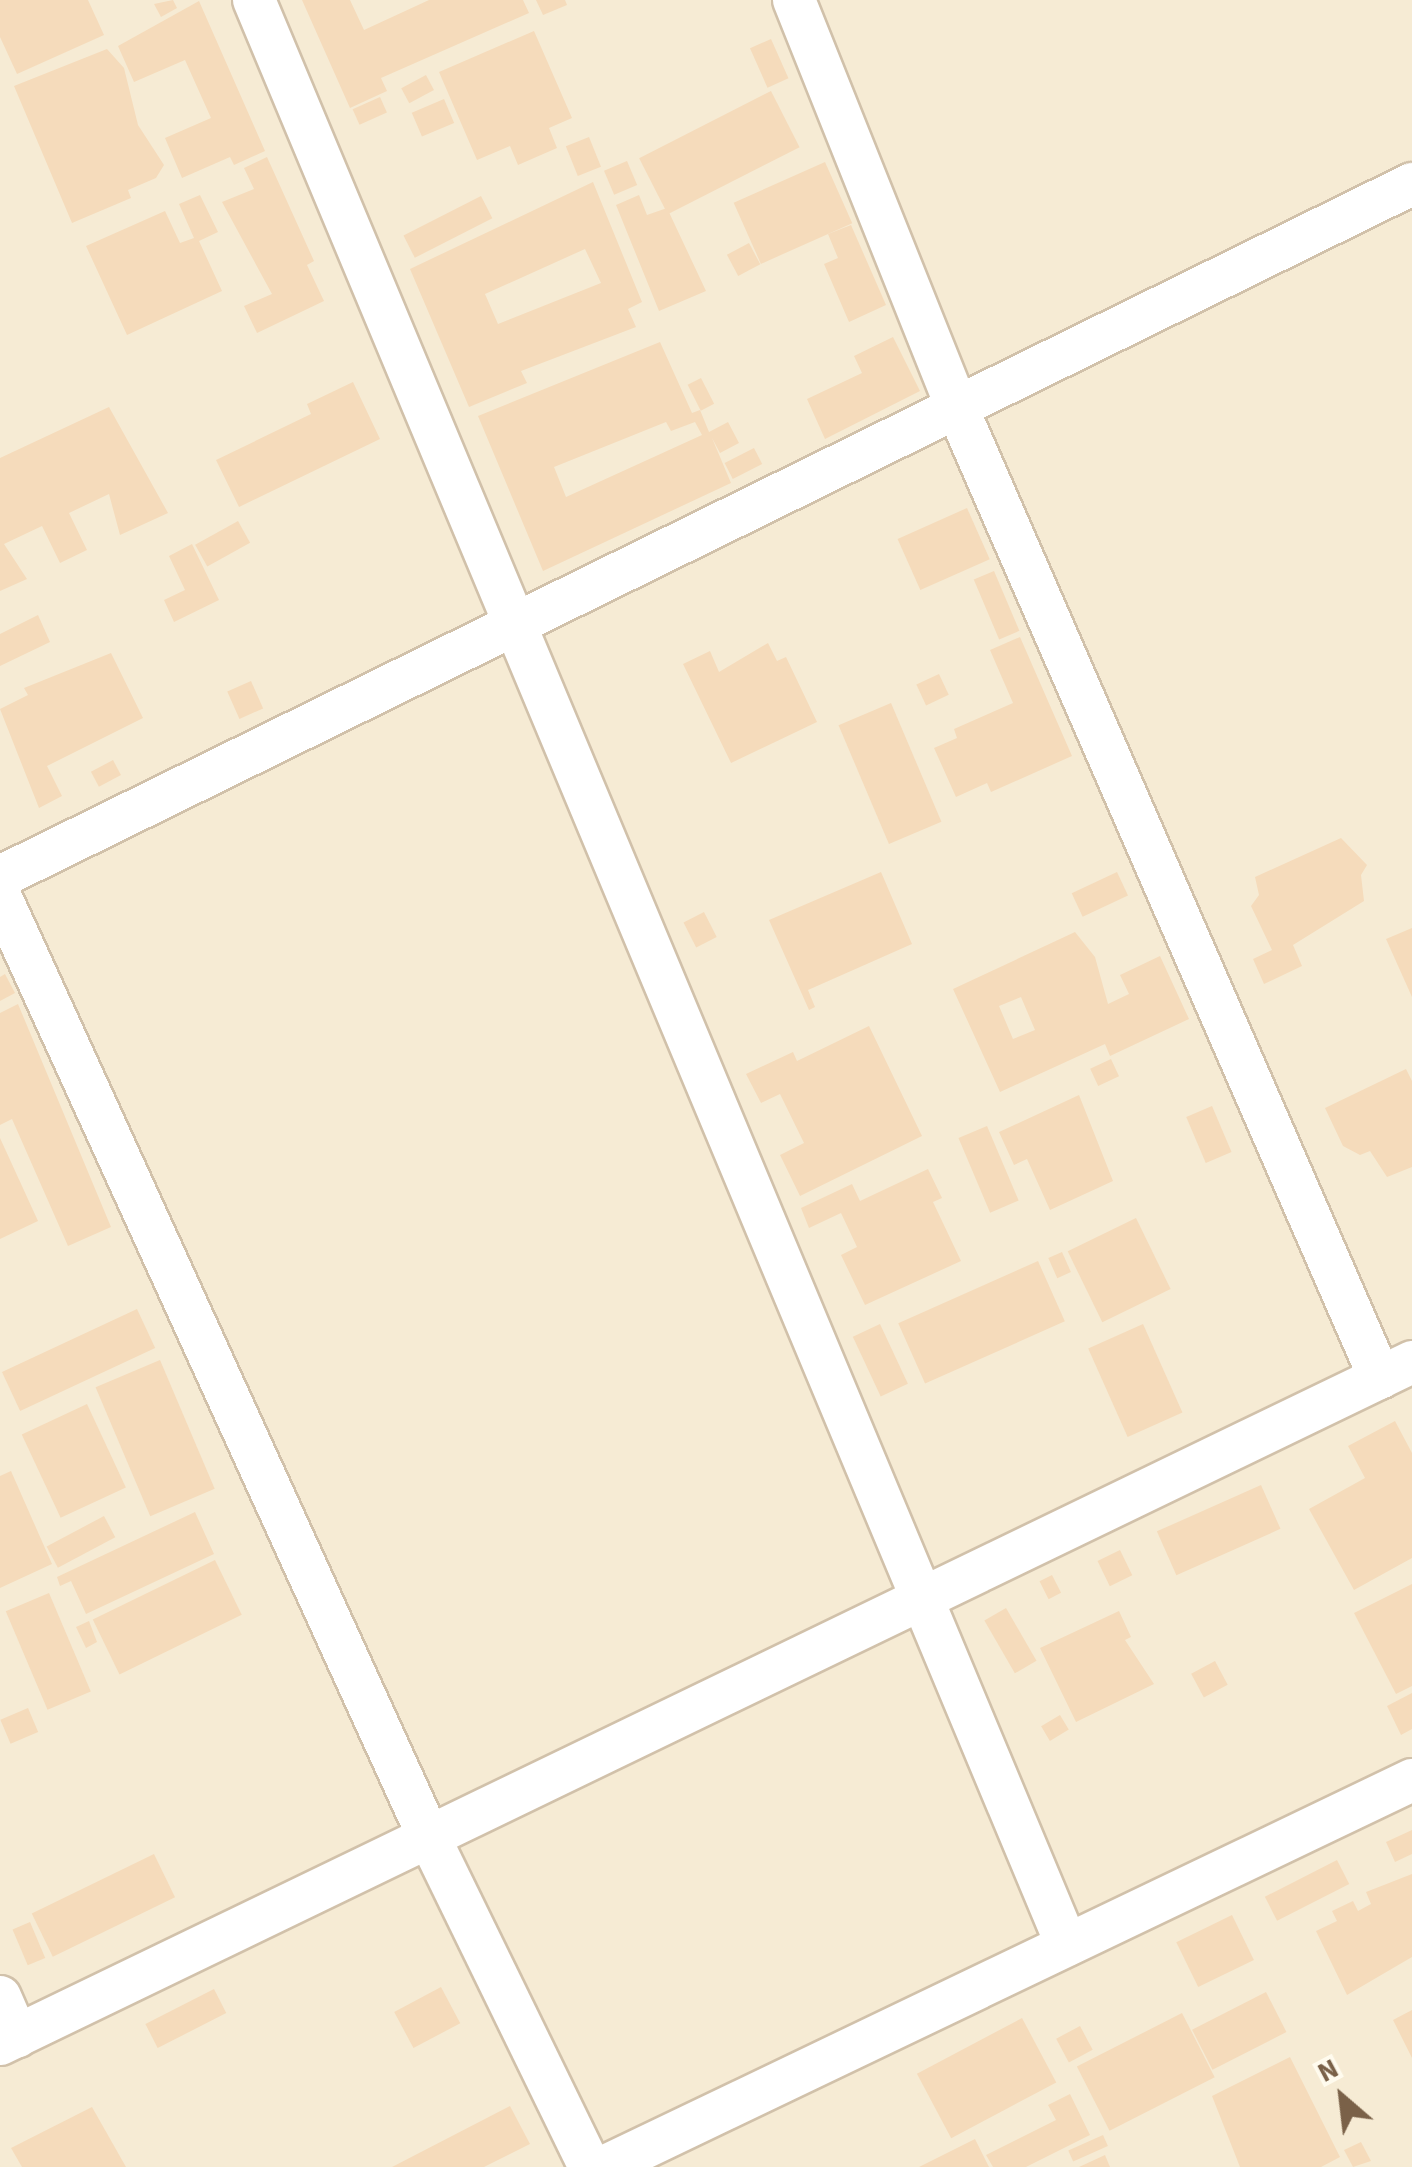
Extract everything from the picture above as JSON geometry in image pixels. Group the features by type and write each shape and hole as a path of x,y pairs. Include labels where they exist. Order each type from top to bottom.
{"street":[{"path":"254,0 1066,1945"},
{"path":"0,1996 8,2040 1396,1370 957,408 794,0"},
{"path":"0,877 1412,184"},
{"path":"0,896 428,1834 590,2167"},
{"path":"604,2167 1412,1780"}],"shaded area":[{"path":"0,0 1412,0 1412,2167 0,2167"}],"building":[{"path":"0,0 88,0 104,35 17,74 0,37"},
{"path":"173,0 177,8 161,17 154,4"},
{"path":"302,0 350,0 364,30 429,0 523,0 529,13 381,78 387,91 350,108"},
{"path":"536,0 565,0 567,5 543,15"},
{"path":"199,1 265,151 234,165 230,157 182,178 165,138 211,118 185,60 134,82 118,46"},
{"path":"534,31 572,118 549,128 557,148 518,165 510,146 477,160 439,72"},
{"path":"771,39 788,78 767,88 750,48"},
{"path":"107,49 124,68 138,125 164,165 156,178 128,190 131,198 72,223 14,86"},
{"path":"426,75 434,90 409,103 401,88"},
{"path":"771,91 800,147 668,214 639,158"},
{"path":"380,97 387,113 360,125 353,109"},
{"path":"444,99 454,123 422,137 412,113"},
{"path":"589,137 601,167 578,176 566,146"},
{"path":"267,157 314,261 307,265 324,301 257,333 244,306 272,294 222,202 254,189 244,168"},
{"path":"627,161 637,185 614,195 604,171"},
{"path":"825,162 852,223 761,264 734,203"},
{"path":"593,182 642,302 628,309 636,327 521,371 527,383 469,407 410,269","holes":["585,249 601,283 498,324 485,294"]},
{"path":"200,195 218,232 199,241 222,291 127,335 86,246 165,211 180,243 194,238 179,204"},
{"path":"639,195 647,215 667,208 706,291 659,311 616,205"},
{"path":"481,196 492,218 415,258 403,235"},
{"path":"851,225 886,305 849,322 824,264 838,258 828,234"},
{"path":"749,243 760,264 738,276 727,255"},
{"path":"893,337 920,391 825,439 807,399 862,373 854,356"},
{"path":"660,342 692,413 700,410 709,432 728,422 739,443 720,453 712,438 731,483 543,571 478,416","holes":["666,422 671,431 695,422 702,435 566,497 554,467"]},
{"path":"701,378 714,404 701,411 688,385"},
{"path":"353,382 380,439 239,507 216,460 311,414 307,404"},
{"path":"109,407 168,513 120,535 109,494 69,513 87,550 60,563 42,526 4,544 27,579 0,591 0,458"},
{"path":"754,448 762,464 733,479 725,463"},
{"path":"967,508 990,559 920,590 898,539"},
{"path":"238,521 250,543 207,567 195,545"},
{"path":"192,544 219,600 174,622 164,600 185,590 169,556"},
{"path":"994,571 1019,631 999,639 974,580"},
{"path":"38,615 50,642 0,666 0,634"},
{"path":"1020,637 1072,756 991,792 987,783 956,797 934,748 957,738 954,729 1013,703 990,650"},
{"path":"768,643 777,661 786,657 817,722 731,763 683,664 710,651 719,672"},
{"path":"111,653 143,718 47,766 62,796 39,808 0,709 28,695 24,688"},
{"path":"939,674 949,695 926,705 916,685"},
{"path":"251,681 263,708 239,719 227,692"},
{"path":"891,703 941,822 889,844 839,725"},
{"path":"113,760 121,775 99,787 91,772"},
{"path":"1341,838 1367,865 1361,875 1364,901 1293,945 1302,966 1264,984 1253,959 1272,950 1251,906 1259,895 1255,877"},
{"path":"881,872 912,944 808,990 815,1007 809,1010 769,920"},
{"path":"1117,872 1128,896 1083,917 1072,893"},
{"path":"704,912 717,937 696,947 684,922"},
{"path":"1412,928 1412,997 1386,939"},
{"path":"1075,932 1095,957 1108,1004 1129,994 1120,975 1160,956 1189,1019 1110,1056 1105,1044 1000,1092 953,989","holes":["1021,997 1035,1030 1013,1039 999,1006"]},
{"path":"5,974 15,993 0,1001 0,977"},
{"path":"18,1004 111,1227 68,1246 12,1119 0,1125 0,1013"},
{"path":"869,1026 922,1136 800,1196 780,1155 804,1143 780,1094 761,1103 746,1074 793,1052 797,1061"},
{"path":"1111,1059 1119,1076 1098,1086 1090,1069"},
{"path":"1406,1069 1412,1081 1412,1167 1387,1177 1370,1151 1360,1155 1343,1146 1325,1108"},
{"path":"1079,1095 1113,1181 1050,1210 1027,1159 1014,1165 999,1132"},
{"path":"1212,1106 1232,1152 1206,1163 1186,1117"},
{"path":"987,1126 1019,1201 990,1213 958,1138"},
{"path":"0,1138 38,1221 0,1239"},
{"path":"928,1169 942,1198 933,1202 961,1261 865,1305 841,1255 857,1247 841,1213 809,1228 801,1208 852,1184 860,1201"},
{"path":"1136,1218 1171,1289 1102,1322 1068,1251"},
{"path":"1062,1252 1071,1272 1057,1278 1048,1258"},
{"path":"1038,1261 1065,1321 925,1384 898,1323"},
{"path":"137,1309 155,1348 20,1411 2,1372"},
{"path":"880,1324 908,1384 881,1396 853,1337"},
{"path":"1143,1324 1182,1413 1128,1437 1088,1348"},
{"path":"160,1360 215,1489 150,1516 96,1387"},
{"path":"87,1404 126,1487 61,1518 22,1434"},
{"path":"1395,1421 1412,1453 1412,1558 1354,1590 1309,1509 1365,1478 1348,1446"},
{"path":"11,1471 52,1564 0,1588 0,1476"},
{"path":"1261,1485 1281,1529 1176,1575 1157,1531"},
{"path":"195,1512 214,1554 86,1614 71,1581 60,1586 57,1577"},
{"path":"104,1516 115,1537 58,1568 47,1547"},
{"path":"1120,1550 1132,1575 1110,1586 1098,1561"},
{"path":"215,1560 242,1615 120,1674 93,1620"},
{"path":"1052,1575 1061,1593 1049,1599 1040,1581"},
{"path":"1412,1584 1412,1686 1396,1694 1354,1613"},
{"path":"49,1593 91,1691 48,1710 6,1611"},
{"path":"1006,1608 1036,1661 1015,1673 984,1620"},
{"path":"1119,1611 1131,1637 1125,1640 1154,1684 1076,1722 1040,1648"},
{"path":"89,1621 97,1642 86,1648 76,1627"},
{"path":"1215,1661 1228,1685 1204,1698 1191,1674"},
{"path":"1412,1693 1412,1729 1401,1735 1387,1706"},
{"path":"28,1708 38,1732 11,1744 0,1720"},
{"path":"1060,1715 1069,1730 1050,1741 1041,1726"},
{"path":"1412,1830 1412,1854 1395,1862 1386,1842"},
{"path":"154,1854 175,1897 53,1957 32,1914"},
{"path":"1337,1860 1349,1884 1277,1921 1265,1897"},
{"path":"1412,1874 1412,1957 1347,1995 1316,1931 1337,1921 1332,1911 1353,1901 1358,1911 1371,1904 1366,1892"},
{"path":"1232,1915 1254,1960 1198,1987 1176,1942"},
{"path":"30,1922 45,1958 28,1965 13,1929"},
{"path":"441,1987 460,2023 413,2048 394,2012"},
{"path":"214,1989 226,2013 158,2048 145,2024"},
{"path":"1266,1992 1286,2032 1212,2070 1192,2030"},
{"path":"1412,2010 1412,2058 1393,2020"},
{"path":"1182,2013 1215,2077 1110,2131 1077,2067"},
{"path":"1022,2018 1056,2082 951,2138 917,2074"},
{"path":"1080,2026 1093,2050 1069,2063 1056,2039"},
{"path":"1290,2057 1340,2157 1321,2167 1240,2167 1212,2096"},
{"path":"1070,2094 1090,2135 1026,2167 993,2167 986,2155 1056,2120 1048,2105"},
{"path":"510,2106 530,2144 484,2167 392,2167"},
{"path":"92,2107 126,2167 22,2167 11,2148"},
{"path":"1103,2135 1108,2146 1073,2161 1068,2150"},
{"path":"975,2139 989,2167 919,2167"},
{"path":"1361,2142 1371,2161 1353,2167 1344,2150"},
{"path":"1105,2155 1110,2167 1079,2167"}]}
